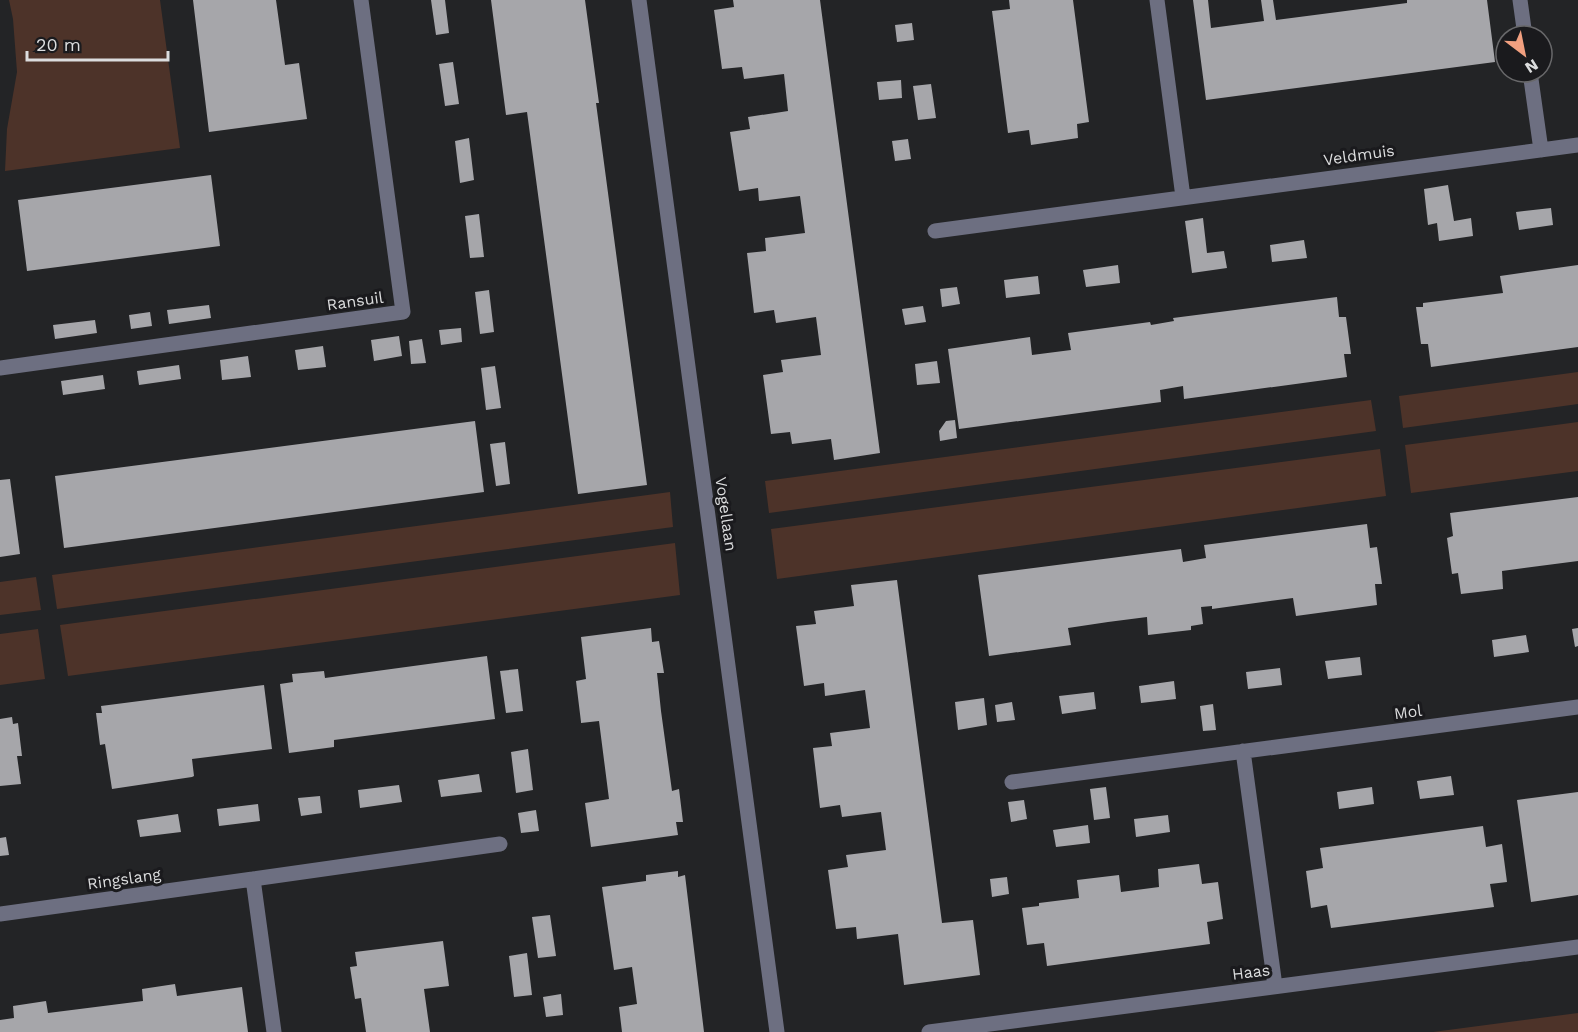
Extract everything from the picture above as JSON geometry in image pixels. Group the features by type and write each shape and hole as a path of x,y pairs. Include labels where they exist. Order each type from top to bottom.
{"street":[{"name":"Ransuil","path":"0,368 403,312 361,0"},
{"name":"Vogellaan","path":"639,0 777,1032"},
{"path":"1156,0 1183,197"},
{"path":"1520,0 1523,24"},
{"path":"1532,84 1541,150"},
{"name":"Veldmuis","path":"935,231 1578,145"},
{"name":"Mol","path":"1011,782 1578,707"},
{"path":"1243,751 1275,987"},
{"name":"Ringslang","path":"0,914 500,843"},
{"path":"253,879 274,1032"},
{"name":"Haas","path":"929,1032 1578,947"}],"shaded area":[{"path":"9,0 160,0 180,148 5,171 7,129 17,72 13,19"},
{"path":"1578,372 1578,404 1403,428 1399,396"},
{"path":"1371,400 1376,431 769,513 765,481"},
{"path":"1578,422 1578,471 1411,493 1405,445"},
{"path":"1380,449 1386,496 777,579 771,529"},
{"path":"670,492 673,527 57,609 52,575"},
{"path":"675,543 680,595 68,676 60,625"},
{"path":"36,577 41,610 0,615 0,582"},
{"path":"38,629 45,679 0,685 0,634"},
{"path":"1578,1013 1578,1032 1433,1032"}],"building":[{"path":"193,0 276,0 285,65 299,63 307,119 209,132"},
{"path":"431,0 445,0 449,33 436,35"},
{"path":"491,0 585,0 599,103 596,103 647,485 578,494 527,112 506,115"},
{"path":"733,0 820,0 880,453 834,460 831,439 792,444 790,432 771,434 763,375 783,372 781,360 821,355 816,317 776,323 774,310 754,313 747,253 766,251 765,238 805,233 800,196 759,201 758,188 739,191 730,132 750,129 748,117 788,111 784,74 744,79 742,67 722,69 714,10 734,7"},
{"path":"1009,0 1073,0 1089,122 1077,124 1078,138 1031,145 1029,130 1008,133 992,11 1010,9"},
{"path":"1193,0 1208,0 1211,28 1264,21 1261,0 1273,0 1276,20 1407,3 1407,0 1487,0 1494,62 1206,100"},
{"path":"912,23 914,40 897,42 895,25"},
{"path":"453,62 459,104 445,106 439,64"},
{"path":"901,80 902,98 879,100 877,82"},
{"path":"931,84 936,118 918,120 913,86"},
{"path":"469,138 474,180 460,183 455,141"},
{"path":"908,139 911,159 895,161 892,141"},
{"path":"211,175 220,246 27,271 18,200"},
{"path":"1448,185 1454,221 1471,218 1473,236 1439,241 1437,223 1428,225 1424,189"},
{"path":"1551,208 1553,225 1519,230 1516,212"},
{"path":"479,214 484,257 470,258 465,216"},
{"path":"1203,218 1207,253 1224,251 1227,268 1192,273 1185,221"},
{"path":"1304,240 1307,258 1272,262 1270,245"},
{"path":"1118,265 1120,283 1086,287 1083,270"},
{"path":"1578,265 1578,347 1431,367 1428,344 1421,344 1416,307 1423,307 1423,303 1503,293 1500,276"},
{"path":"1038,276 1040,294 1006,298 1004,280"},
{"path":"957,287 960,304 942,307 940,289"},
{"path":"489,290 494,332 480,334 475,292"},
{"path":"1337,297 1339,317 1346,317 1351,354 1344,354 1347,377 1184,399 1183,386 1160,390 1161,402 959,429 948,349 1030,337 1032,355 1071,350 1068,333 1150,322 1151,325 1174,321 1173,318"},
{"path":"209,305 211,318 169,324 167,310"},
{"path":"923,306 926,322 905,325 902,309"},
{"path":"150,312 152,326 131,329 129,315"},
{"path":"95,320 97,333 55,339 53,325"},
{"path":"461,328 462,342 441,345 439,330"},
{"path":"399,336 402,356 374,361 371,340"},
{"path":"422,339 426,363 411,364 409,341"},
{"path":"323,346 326,367 298,370 295,350"},
{"path":"248,356 251,377 222,380 220,360"},
{"path":"937,361 940,383 917,385 915,364"},
{"path":"179,365 181,379 139,385 137,371"},
{"path":"495,366 501,408 486,410 481,368"},
{"path":"103,375 105,389 63,395 61,381"},
{"path":"955,420 957,438 940,441 939,431 946,421"},
{"path":"475,421 484,492 64,548 55,476"},
{"path":"505,442 510,484 496,486 490,444"},
{"path":"10,479 20,554 0,557 0,480"},
{"path":"1578,497 1578,561 1502,571 1503,589 1461,594 1458,573 1452,574 1447,538 1453,536 1450,513"},
{"path":"1367,524 1370,548 1377,547 1382,584 1375,584 1377,605 1296,616 1293,598 1212,609 1212,606 1201,607 1203,624 1191,626 1191,630 1148,635 1147,617 1108,622 1068,628 1071,645 989,656 978,575 1181,549 1183,562 1206,558 1204,545"},
{"path":"897,580 942,923 973,920 980,975 904,985 898,934 857,939 856,927 836,929 828,870 848,867 846,855 886,850 881,812 842,817 840,805 820,808 813,748 832,746 830,733 870,728 865,690 825,696 824,683 804,686 796,626 816,624 814,611 854,606 851,585"},
{"path":"651,628 652,642 659,641 664,673 657,673 672,791 679,789 683,822 676,822 678,835 591,847 585,803 609,799 599,721 581,723 576,681 586,679 581,637"},
{"path":"1578,628 1578,646 1575,647 1572,629"},
{"path":"1526,635 1529,652 1494,657 1492,640"},
{"path":"487,656 495,719 334,740 334,747 289,753 280,684 293,682 292,674 324,671 325,678"},
{"path":"1360,657 1362,675 1328,679 1325,661"},
{"path":"1280,668 1282,685 1248,689 1246,672"},
{"path":"518,669 523,711 506,713 500,671"},
{"path":"1174,681 1176,699 1141,703 1139,686"},
{"path":"264,685 272,749 192,759 194,776 192,777 112,789 105,744 100,745 96,713 102,713 101,706"},
{"path":"1094,692 1096,709 1062,714 1059,696"},
{"path":"984,698 987,725 958,730 955,702"},
{"path":"1012,702 1015,720 997,722 995,705"},
{"path":"1213,704 1216,730 1203,731 1200,706"},
{"path":"12,717 13,724 18,723 22,756 17,756 21,784 0,786 0,719"},
{"path":"528,749 533,790 516,793 511,752"},
{"path":"479,774 482,792 441,797 438,780"},
{"path":"1451,776 1454,795 1420,799 1417,781"},
{"path":"399,785 402,802 360,808 358,790"},
{"path":"1106,787 1110,818 1094,820 1090,789"},
{"path":"1372,787 1374,804 1339,809 1337,792"},
{"path":"1578,792 1578,895 1531,902 1517,800"},
{"path":"320,796 322,813 301,816 298,798"},
{"path":"1024,800 1027,819 1011,822 1008,802"},
{"path":"258,804 260,821 219,826 217,809"},
{"path":"536,810 539,831 521,833 518,813"},
{"path":"178,814 181,832 140,837 137,820"},
{"path":"1168,815 1170,832 1136,837 1134,819"},
{"path":"1088,825 1090,843 1056,847 1053,830"},
{"path":"1483,826 1486,847 1502,844 1507,882 1490,884 1494,907 1331,928 1327,905 1311,908 1306,871 1323,868 1320,848"},
{"path":"6,837 9,855 0,856 0,838"},
{"path":"1199,864 1202,884 1218,882 1223,919 1207,922 1210,944 1047,966 1044,943 1027,945 1022,908 1039,906 1039,903 1079,898 1077,880 1119,875 1121,892 1159,887 1158,869"},
{"path":"678,871 678,877 685,875 704,1032 622,1032 619,1007 637,1004 632,967 614,970 602,887 646,881 646,875"},
{"path":"1007,877 1009,894 992,897 990,879"},
{"path":"550,915 556,956 538,958 532,917"},
{"path":"443,941 449,986 424,989 430,1032 366,1032 361,998 355,999 350,967 357,966 355,952"},
{"path":"527,953 532,995 514,997 509,956"},
{"path":"175,984 177,996 242,987 248,1032 0,1032 0,1020 14,1018 13,1006 46,1001 48,1013 143,1001 142,989"},
{"path":"561,994 563,1015 546,1017 543,997"}]}
